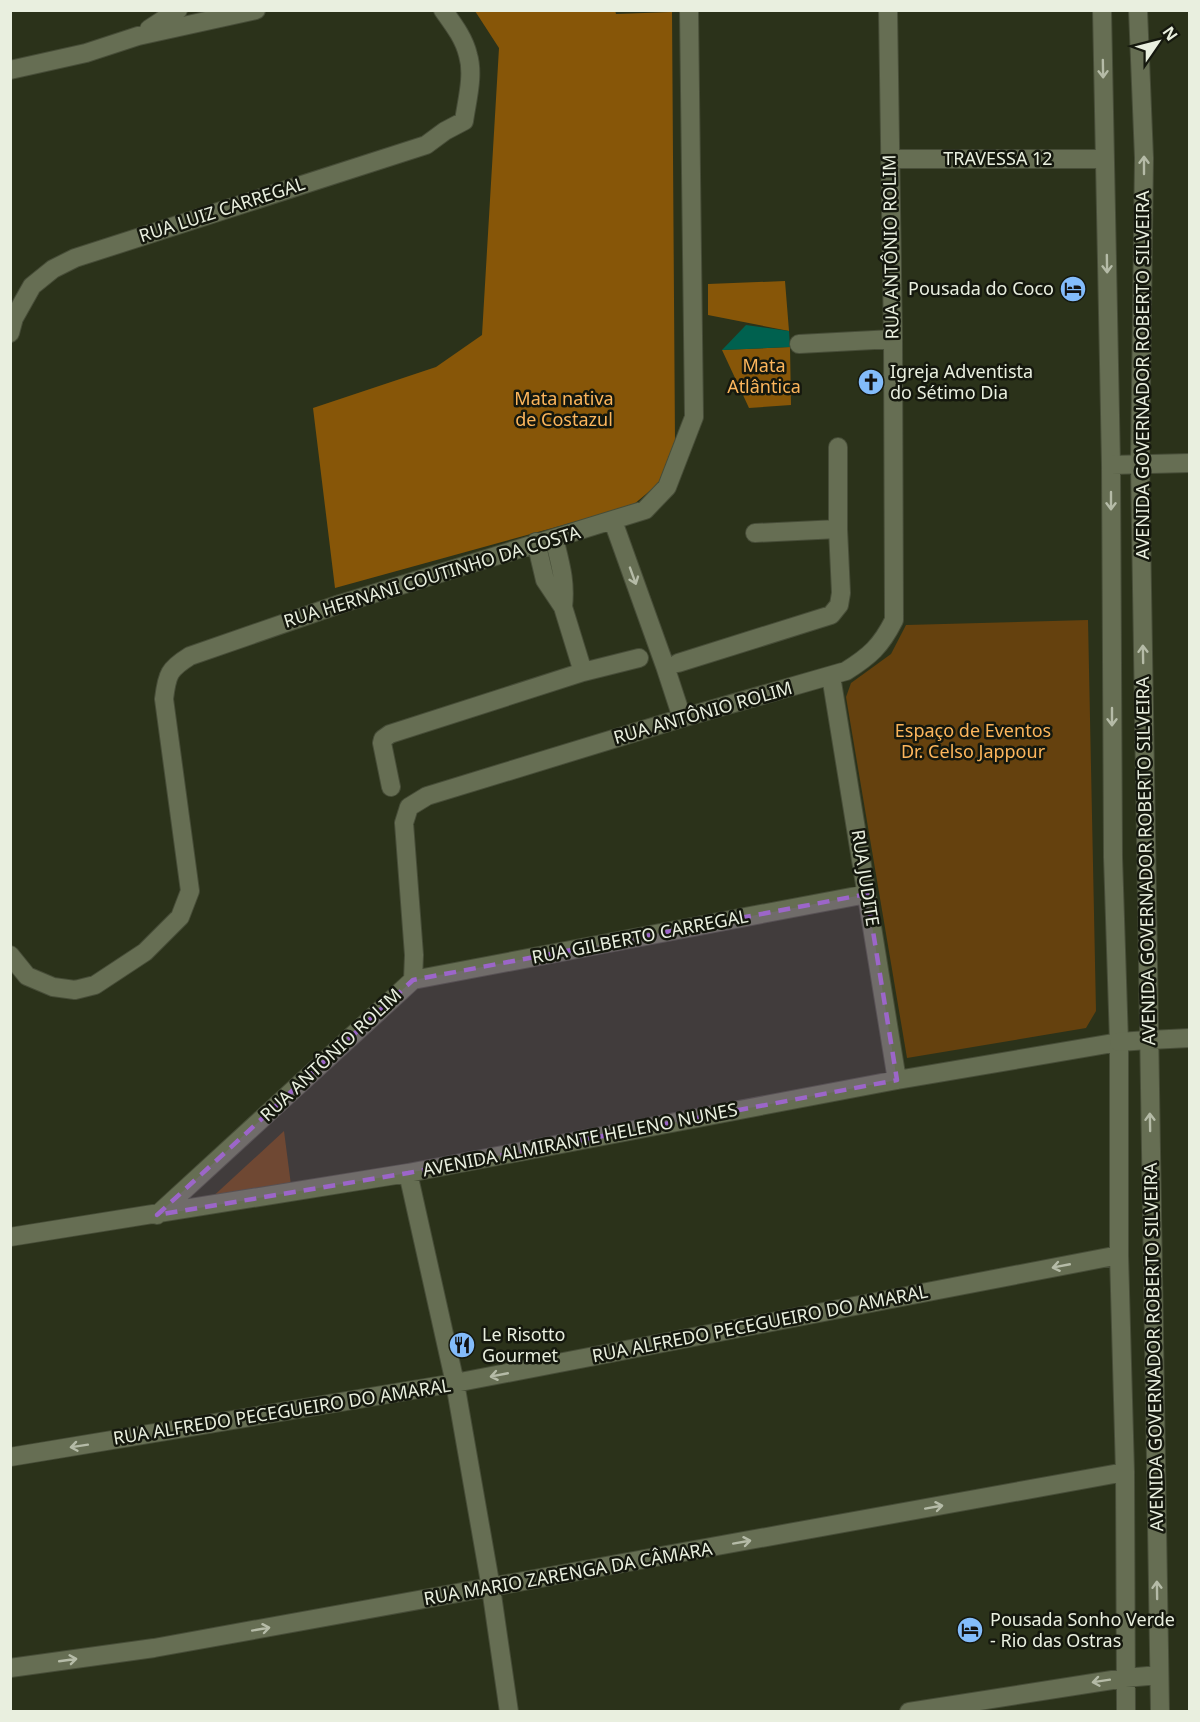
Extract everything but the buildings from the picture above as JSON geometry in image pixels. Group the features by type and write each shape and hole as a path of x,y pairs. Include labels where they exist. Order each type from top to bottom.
{"street":[{"path":"138,36 178,10"},
{"path":"10,70 86,53 138,36 256,10"},
{"name":"RUA LUIZ CARREGAL","path":"10,333 14,318 32,286 53,269 75,258 426,145 464,121 470,84 469,56 460,34 443,10"},
{"name":"RUA HERNANI COUTINHO DA COSTA","path":"10,956 27,976 53,987 75,990 95,985 145,952 180,917 190,891 164,699 167,676 176,665 190,656 340,604 645,510 667,487 694,417 689,10"},
{"name":"RUA ANTÔNIO ROLIM","path":"157,1215 413,980 414,956 404,823 410,807 427,796 682,718 846,671 869,656 885,639 894,620 888,10"},
{"name":"AVENIDA GOVERNADOR ROBERTO SILVEIRA","path":"1102,10 1111,465 1113,857 1119,1042 1119,1255 1125,1472 1126,1712"},
{"name":"AVENIDA GOVERNADOR ROBERTO SILVEIRA","path":"1138,10 1144,158 1140,464 1160,1712"},
{"name":"TRAVESSA 12","path":"890,159 1105,159"},
{"path":"799,344 893,339"},
{"path":"678,663 831,615 839,605 841,593 838,447"},
{"path":"1111,465 1190,463"},
{"path":"613,521 682,718"},
{"path":"755,533 838,529"},
{"path":"554,538 565,589 562,607"},
{"path":"536,542 545,580 562,607 583,672"},
{"path":"391,787 382,743 383,739 390,734 583,672 639,658"},
{"name":"RUA JUDITE","path":"831,676 897,1080"},
{"name":"RUA GILBERTO CARREGAL","path":"413,980 867,894"},
{"name":"AVENIDA ALMIRANTE HELENO NUNES","path":"10,1237 408,1173 897,1080 1119,1042 1190,1038"},
{"path":"408,1173 455,1383 491,1588 509,1712"},
{"name":"RUA ALFREDO PECEGUEIRO DO AMARAL","path":"10,1457 455,1383 1119,1255"},
{"name":"RUA MARIO ZARENGA DA CÂMARA","path":"10,1668 154,1648 1125,1472"},
{"path":"909,1712 1125,1678 1159,1675"}],"highlighted area":[{"path":"867,894 897,1080 408,1173 157,1215 413,980"}],"green space":[{"name":"Mata nativa de Costazul","path":"615,10 616,14 672,12 675,442 658,484 633,505 335,588 313,408 436,367 482,335 499,48 475,11"},
{"name":"Mata Atlântica","path":"785,281 789,331 708,315 708,284"},
{"name":"Mata Atlântica","path":"790,347 791,405 749,408 722,350"},
{"name":"Espaço de Eventos Dr. Celso Jappour","path":"1088,620 1096,1011 1086,1028 907,1058 846,697 851,683 891,654 906,625"},
{"path":"284,1131 291,1185 208,1201"}],"water":[{"path":"746,325 789,331 790,347 722,350"}],"place":[{"name":"Pousada do Coco","path":"1073,289"},
{"name":"Igreja Adventista do Sétimo Dia","path":"871,382"},
{"name":"Le Risotto Gourmet","path":"462,1345"},
{"name":"Pousada Sonho Verde - Rio das Ostras","path":"970,1630"}]}
